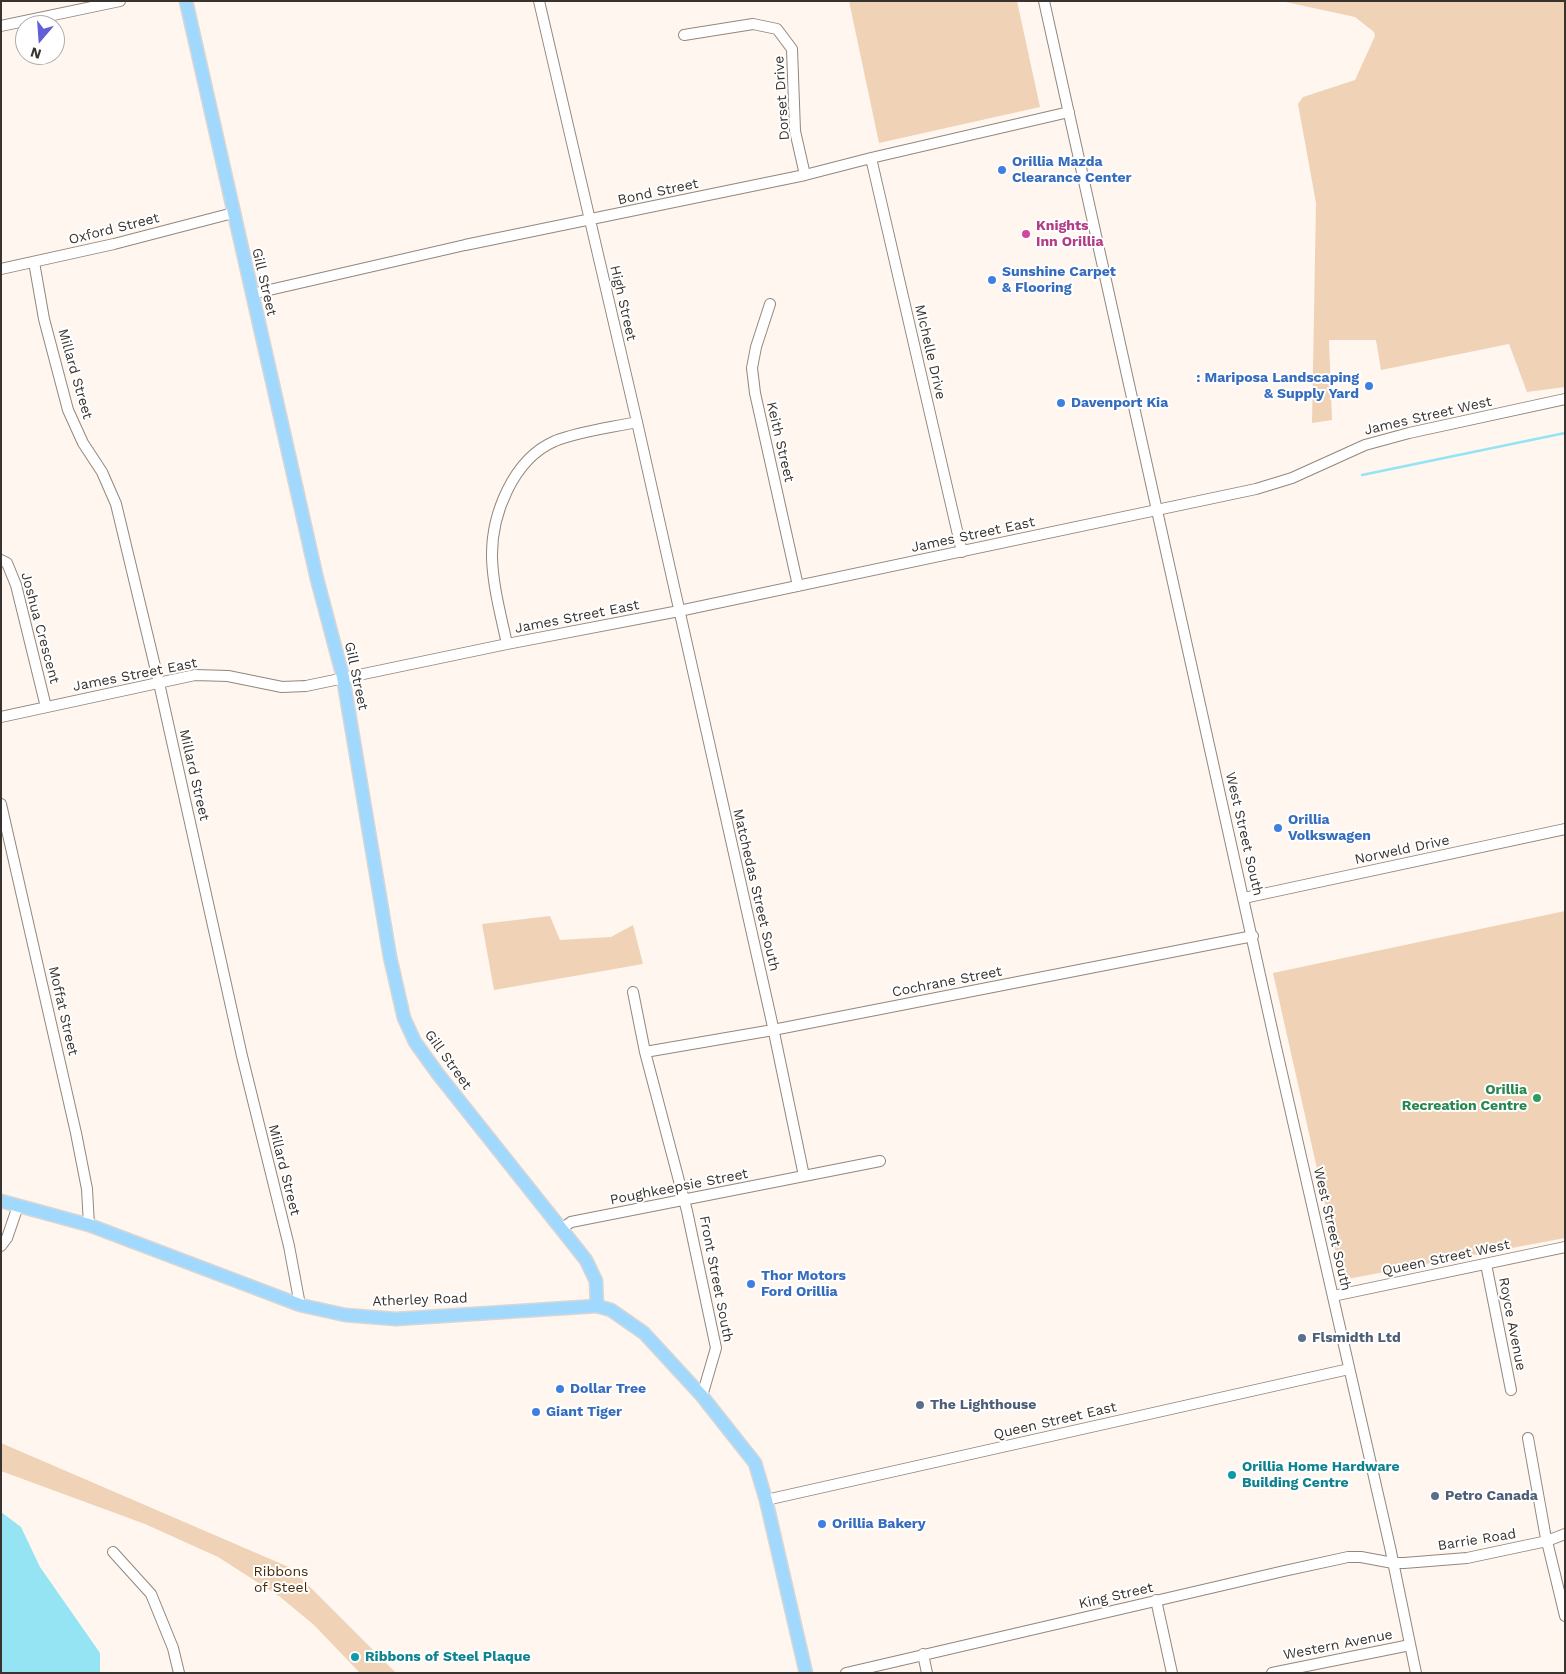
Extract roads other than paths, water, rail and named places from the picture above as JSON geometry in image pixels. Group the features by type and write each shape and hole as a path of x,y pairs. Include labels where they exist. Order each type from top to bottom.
{"main road":[{"name":"Gill Street","path":"186,1 317,579 343,677 390,956 404,1018 415,1042 438,1074 586,1260 595,1276 597,1306"},
{"name":"Atherley Road","path":"1,1201 90,1225 300,1305 345,1315 385,1319 597,1306 611,1310 644,1333 702,1396"},
{"path":"702,1396 758,1468 806,1673"}],"street":[{"path":"1,26 120,1"},
{"name":"High Street","path":"539,1 679,611"},
{"name":"West Street South","path":"1044,1 1416,1673"},
{"name":"Dorset Drive","path":"684,35 752,24 777,30 792,49 796,131 805,175"},
{"name":"Bond Street","path":"252,294 466,245 805,175 1070,112"},
{"name":"MIchelle Drive","path":"871,158 962,552"},
{"name":"Oxford Street","path":"1,269 114,244 233,213"},
{"name":"Millard Street","path":"34,262 44,319 68,410 83,443 102,472 116,504 159,683 242,1056 288,1246 300,1305"},
{"name":"Keith Street","path":"770,304 760,333 752,368 755,392 798,586"},
{"name":"James Street West","path":"1157,510 1275,484 1365,445 1400,435 1565,399"},
{"path":"507,644 493,576 492,544 499,513 510,484 528,459 554,442 580,433 636,422"},
{"name":"James Street East","path":"1,717 195,675 213,674 228,676 282,687 306,686 507,644 679,611 1157,510"},
{"name":"Joshua Crescent","path":"1,560 7,563 16,585 46,707"},
{"name":"Matchedas Street South","path":"679,611 804,1176"},
{"name":"Moffat Street","path":"1,804 76,1133 87,1189 90,1225"},
{"name":"Norweld Drive","path":"1244,898 1565,829"},
{"name":"Cochrane Street","path":"645,1052 773,1030 1253,936"},
{"name":"Front Street South","path":"633,992 645,1052 684,1199 716,1348 702,1396"},
{"name":"Poughkeepsie Street","path":"561,1229 571,1222 880,1161"},
{"path":"1,1246 18,1206"},
{"name":"Queen Street West","path":"1333,1296 1565,1247"},
{"name":"Royce Avenue","path":"1486,1264 1512,1390"},
{"name":"Queen Street East","path":"766,1500 1349,1369"},
{"path":"1528,1438 1547,1541 1565,1616"},
{"name":"Barrie Road","path":"1393,1563 1467,1558 1547,1541 1565,1534"},
{"path":"113,1552 151,1594 173,1648 178,1673"},
{"name":"King Street","path":"846,1673 1348,1557 1361,1556 1393,1563"},
{"path":"1156,1600 1172,1673"},
{"name":"Western Avenue","path":"1272,1673 1410,1645"},
{"path":"923,1654 927,1673"}],"water":[{"path":"1,1512 21,1527 40,1567 100,1653 100,1673 1,1673"}],"waterway":[{"path":"1362,475 1565,433"}],"place":[{"name":"Orillia Mazda Clearance Center","path":"1002,170"},
{"name":"Knights Inn Orillia","path":"1026,234"},
{"name":"Sunshine Carpet & Flooring","path":"992,280"},
{"name":": Mariposa Landscaping & Supply Yard","path":"1369,386"},
{"name":"Davenport Kia","path":"1061,403"},
{"name":"Orillia Volkswagen","path":"1278,828"},
{"name":"Orillia Recreation Centre","path":"1537,1098"},
{"name":"Thor Motors Ford Orillia","path":"751,1284"},
{"name":"Flsmidth Ltd","path":"1302,1338"},
{"name":"Dollar Tree","path":"560,1389"},
{"name":"The Lighthouse","path":"920,1405"},
{"name":"Giant Tiger","path":"536,1412"},
{"name":"Orillia Home Hardware Building Centre","path":"1232,1475"},
{"name":"Petro Canada","path":"1435,1496"},
{"name":"Orillia Bakery","path":"822,1524"},
{"name":"Ribbons of Steel Plaque","path":"355,1657"}],"park label":[{"name":"Ribbons of Steel","path":"281,1580"}]}
